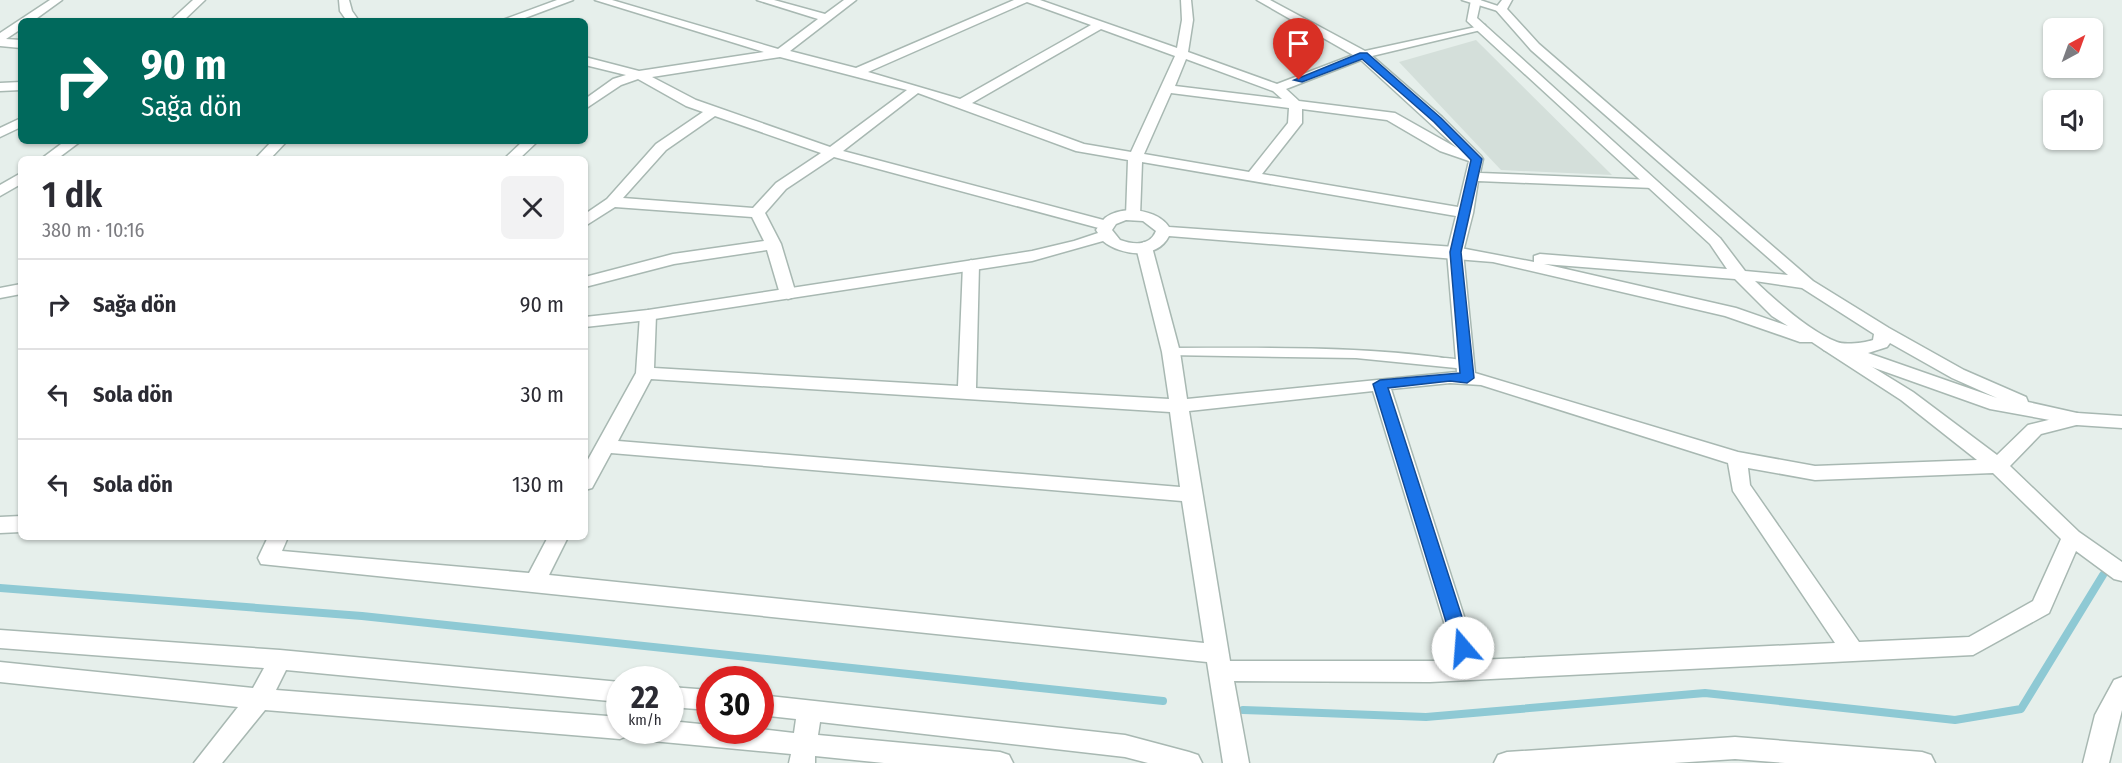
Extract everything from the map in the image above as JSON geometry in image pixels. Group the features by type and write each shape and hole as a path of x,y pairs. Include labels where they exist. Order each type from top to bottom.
{"street":[{"path":"30,18 57,0"},
{"path":"179,18 200,0"},
{"path":"344,0 346,11 352,18"},
{"path":"515,18 568,0"},
{"path":"602,0 780,53 916,89 1081,148 1466,213"},
{"path":"762,0 827,18"},
{"path":"588,103 617,82 639,75 780,53 851,0"},
{"path":"856,72 1023,0"},
{"path":"1030,0 1181,56 1247,75 1277,88 1296,105"},
{"path":"1133,216 1136,158 1181,56 1190,19 1186,0"},
{"path":"1262,0 1363,55 1437,120 1476,159"},
{"path":"2038,410 1959,374 1883,332 1807,284 1534,47 1504,5 1473,1 1471,19 1714,241 1741,277 1778,312 1907,396 1998,466 2072,537 2122,573"},
{"path":"0,40 18,26"},
{"path":"962,104 1098,26"},
{"path":"1277,88 1363,55 1481,27"},
{"path":"0,40 18,44"},
{"path":"588,62 639,75 691,103 832,152 1106,230"},
{"path":"0,87 18,86"},
{"path":"757,213 781,186 832,152 916,89"},
{"path":"1166,89 1390,116 1445,148 1476,159"},
{"path":"1253,176 1295,123 1296,105"},
{"path":"588,219 612,202 661,147 713,111"},
{"path":"1,133 18,124"},
{"path":"1,133 18,133"},
{"path":"52,156 70,144"},
{"path":"265,156 277,144"},
{"path":"514,156 528,144"},
{"path":"1466,371 1455,252 1466,213 1476,159"},
{"path":"1473,177 1653,184"},
{"path":"0,192 18,179"},
{"path":"612,202 757,213"},
{"path":"757,213 773,243 788,294"},
{"path":"588,322 648,315 1032,256 1079,245 1106,230 1117,218 1133,216 1157,222 1164,231 1455,252 1493,257 1588,261 1741,277 1776,278 1807,284"},
{"path":"1106,230 1109,240 1125,247 1144,247 1159,241 1164,231"},
{"path":"588,281 673,259 773,243"},
{"path":"1144,247 1171,352 1236,763"},
{"path":"1493,257 1730,312 1990,404 2038,410 2077,419 2122,422"},
{"path":"967,393 971,265"},
{"path":"0,291 18,289"},
{"path":"588,477 645,373 648,315"},
{"path":"1830,346 1869,348 1881,343 1883,332"},
{"path":"645,373 1179,406 1450,377 1466,371 1482,379 1737,459 1815,473 1998,466 2035,429 2077,419"},
{"path":"1380,384 1470,670"},
{"path":"604,446 1192,495"},
{"path":"1737,459 1740,486 1854,652"},
{"path":"0,525 18,524"},
{"path":"277,540 269,558 535,582 1219,663 1470,670 1973,646 2041,607 2072,537"},
{"path":"535,582 556,540"},
{"path":"0,639 280,660 606,691"},
{"path":"207,763 259,699 280,660"},
{"path":"0,672 259,699 606,727"},
{"path":"2096,763 2107,715 2122,687"},
{"path":"774,706 1125,746 1189,763"},
{"path":"803,753 810,710"},
{"path":"684,735 803,753 1000,763"},
{"path":"1507,763 1735,748 1922,763"}],"lane":[{"path":"1171,352 1335,353 1427,359 1466,371"}],"shaded area":[{"path":"1476,40 1612,175 1501,170 1399,62"}],"waterway":[{"path":"1243,710 1426,717 1705,693 1955,720 2021,709 2103,575"},
{"path":"0,588 362,616 1163,701"}],"route":[{"path":"1299,80 1363,55 1437,120 1476,159 1466,213 1455,252 1467,378 1450,377 1380,384 1463,648"}]}
